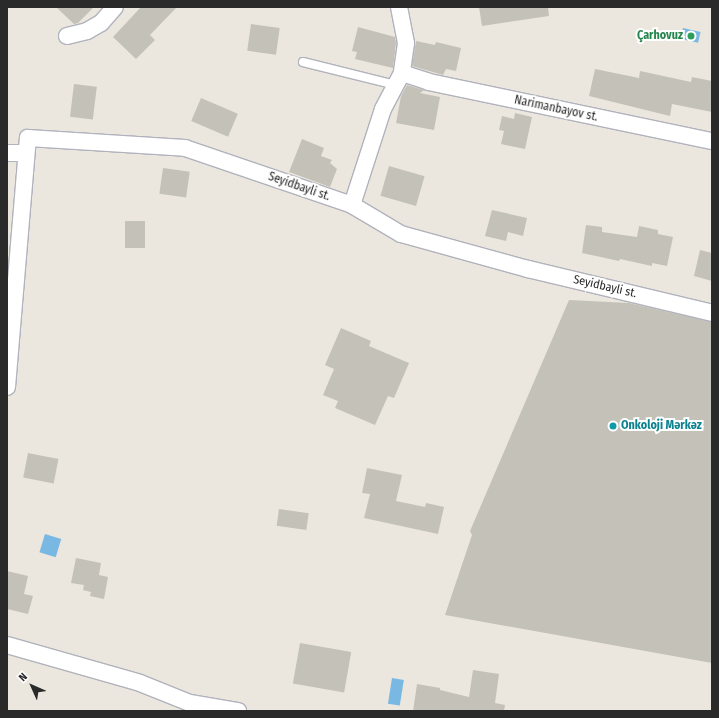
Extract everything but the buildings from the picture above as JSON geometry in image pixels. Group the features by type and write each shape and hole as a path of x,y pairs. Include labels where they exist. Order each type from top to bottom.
{"street":[{"path":"68,36 87,31 100,23 115,7"},
{"path":"352,205 383,109 399,79 406,43 398,7"},
{"name":"Narimanbayov st.","path":"399,79 429,82 712,141"},
{"name":"Seyidbayli st.","path":"7,387 14,314 11,293 28,138 185,148 352,205 401,234 528,269 712,313"},
{"path":"7,153 26,153"},
{"path":"7,645 140,683 190,703 238,711"}],"lane":[{"path":"303,62 399,79"}],"water":[{"name":"Çarhovuz","path":"683,28 701,32 698,43 681,39"},
{"path":"45,534 61,539 56,557 39,552"},
{"path":"392,678 404,680 400,706 388,704"}],"place":[{"name":"Çarhovuz","path":"691,36"},
{"name":"Onkoloji Mərkəz","path":"613,426"}]}
